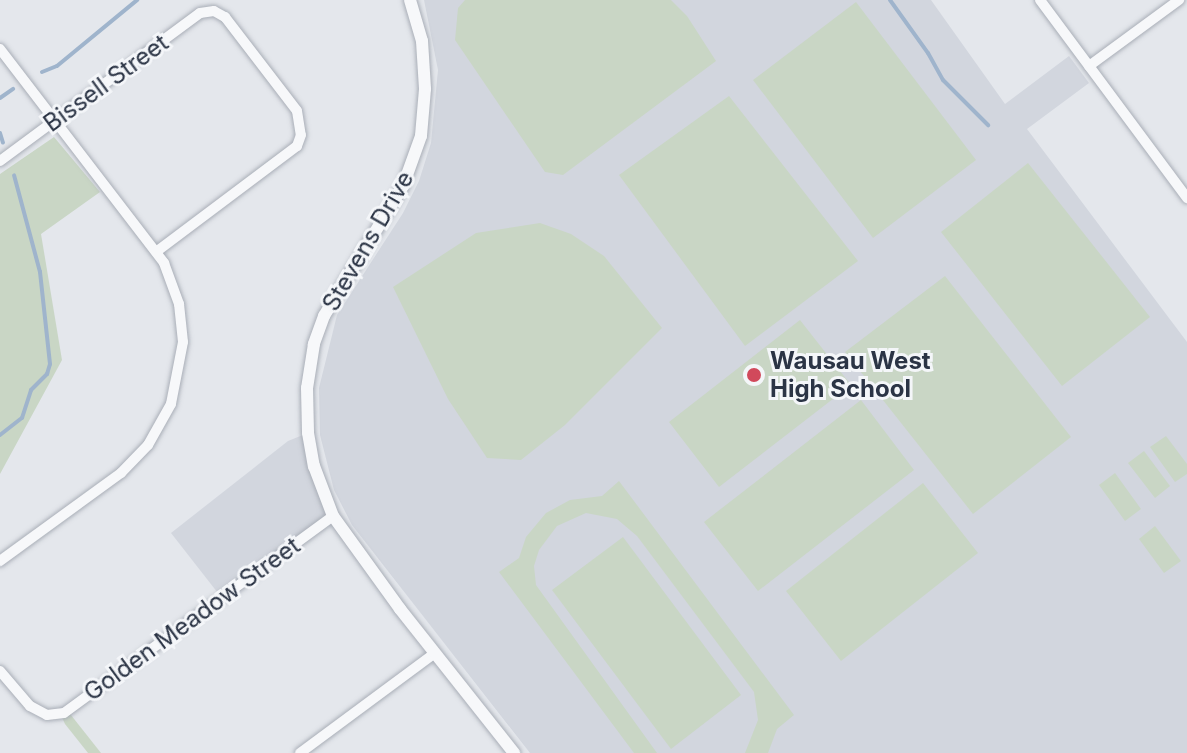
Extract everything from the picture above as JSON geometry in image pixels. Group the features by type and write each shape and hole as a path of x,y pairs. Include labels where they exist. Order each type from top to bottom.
{"street":[{"name":"Stevens Drive","path":"410,0 422,41 425,105 421,136 403,186 324,316 309,376 308,433 314,466 333,516 514,753"},
{"path":"1040,0 1187,198"},
{"path":"1089,66 1179,0"},
{"name":"Bissell Street","path":"0,161 200,13 214,11 225,17 297,111 301,135 297,146 156,252"},
{"path":"0,49 156,252 174,286 183,342 177,387 160,428 121,473 0,561"},
{"name":"Golden Meadow Street","path":"0,671 30,706 47,715 64,713 333,516"},
{"path":"300,753 435,653"}],"shaded area":[{"name":"Wausau West High School","path":"424,0 931,0 1005,104 1069,56 1089,83 1027,129 1187,342 1187,753 530,753 352,525 334,490 320,435 319,388 337,315 403,213 419,181 431,143 438,70"},
{"path":"308,433 333,516 221,597 171,533 288,441"}],"green space":[{"path":"465,0 671,0 687,16 716,61 563,175 545,172 455,40 458,8"},
{"path":"856,2 976,160 873,238 753,80"},
{"path":"729,96 858,261 745,346 619,175"},
{"path":"54,137 100,192 41,234 62,360 0,474 0,174"},
{"path":"1028,163 1150,317 1062,386 941,232"},
{"path":"540,223 571,234 604,256 662,328 565,425 521,460 487,458 448,399 393,287 476,233"},
{"path":"945,276 1071,437 973,514 845,352"},
{"path":"800,320 851,385 719,487 669,422"},
{"path":"861,400 914,470 758,591 704,522"},
{"path":"1166,436 1187,464 1187,474 1175,482 1150,447"},
{"path":"1144,451 1170,486 1155,498 1128,463"},
{"path":"1115,473 1141,509 1125,521 1099,485"},
{"path":"619,481 794,715 777,729 768,753 745,753 758,720 754,692 637,536 617,519 586,513 557,526 539,550 534,566 536,585 657,753 634,753 499,572 519,558 526,537 546,513 570,500 602,496"},
{"path":"923,483 978,553 841,661 786,591"},
{"path":"1155,526 1181,561 1164,573 1139,539"},
{"path":"623,537 741,695 671,749 552,590"},
{"path":"67,710 101,753 88,753 65,724 60,713"}],"waterway":[{"path":"42,72 57,66 137,0"},
{"path":"890,0 928,53 943,80 988,125"},
{"path":"0,98 13,89"},
{"path":"0,133 3,143"},
{"path":"0,435 22,418 31,390 47,374 50,364 40,272 14,175"}],"place":[{"name":"Wausau West High School","path":"754,375"}]}
